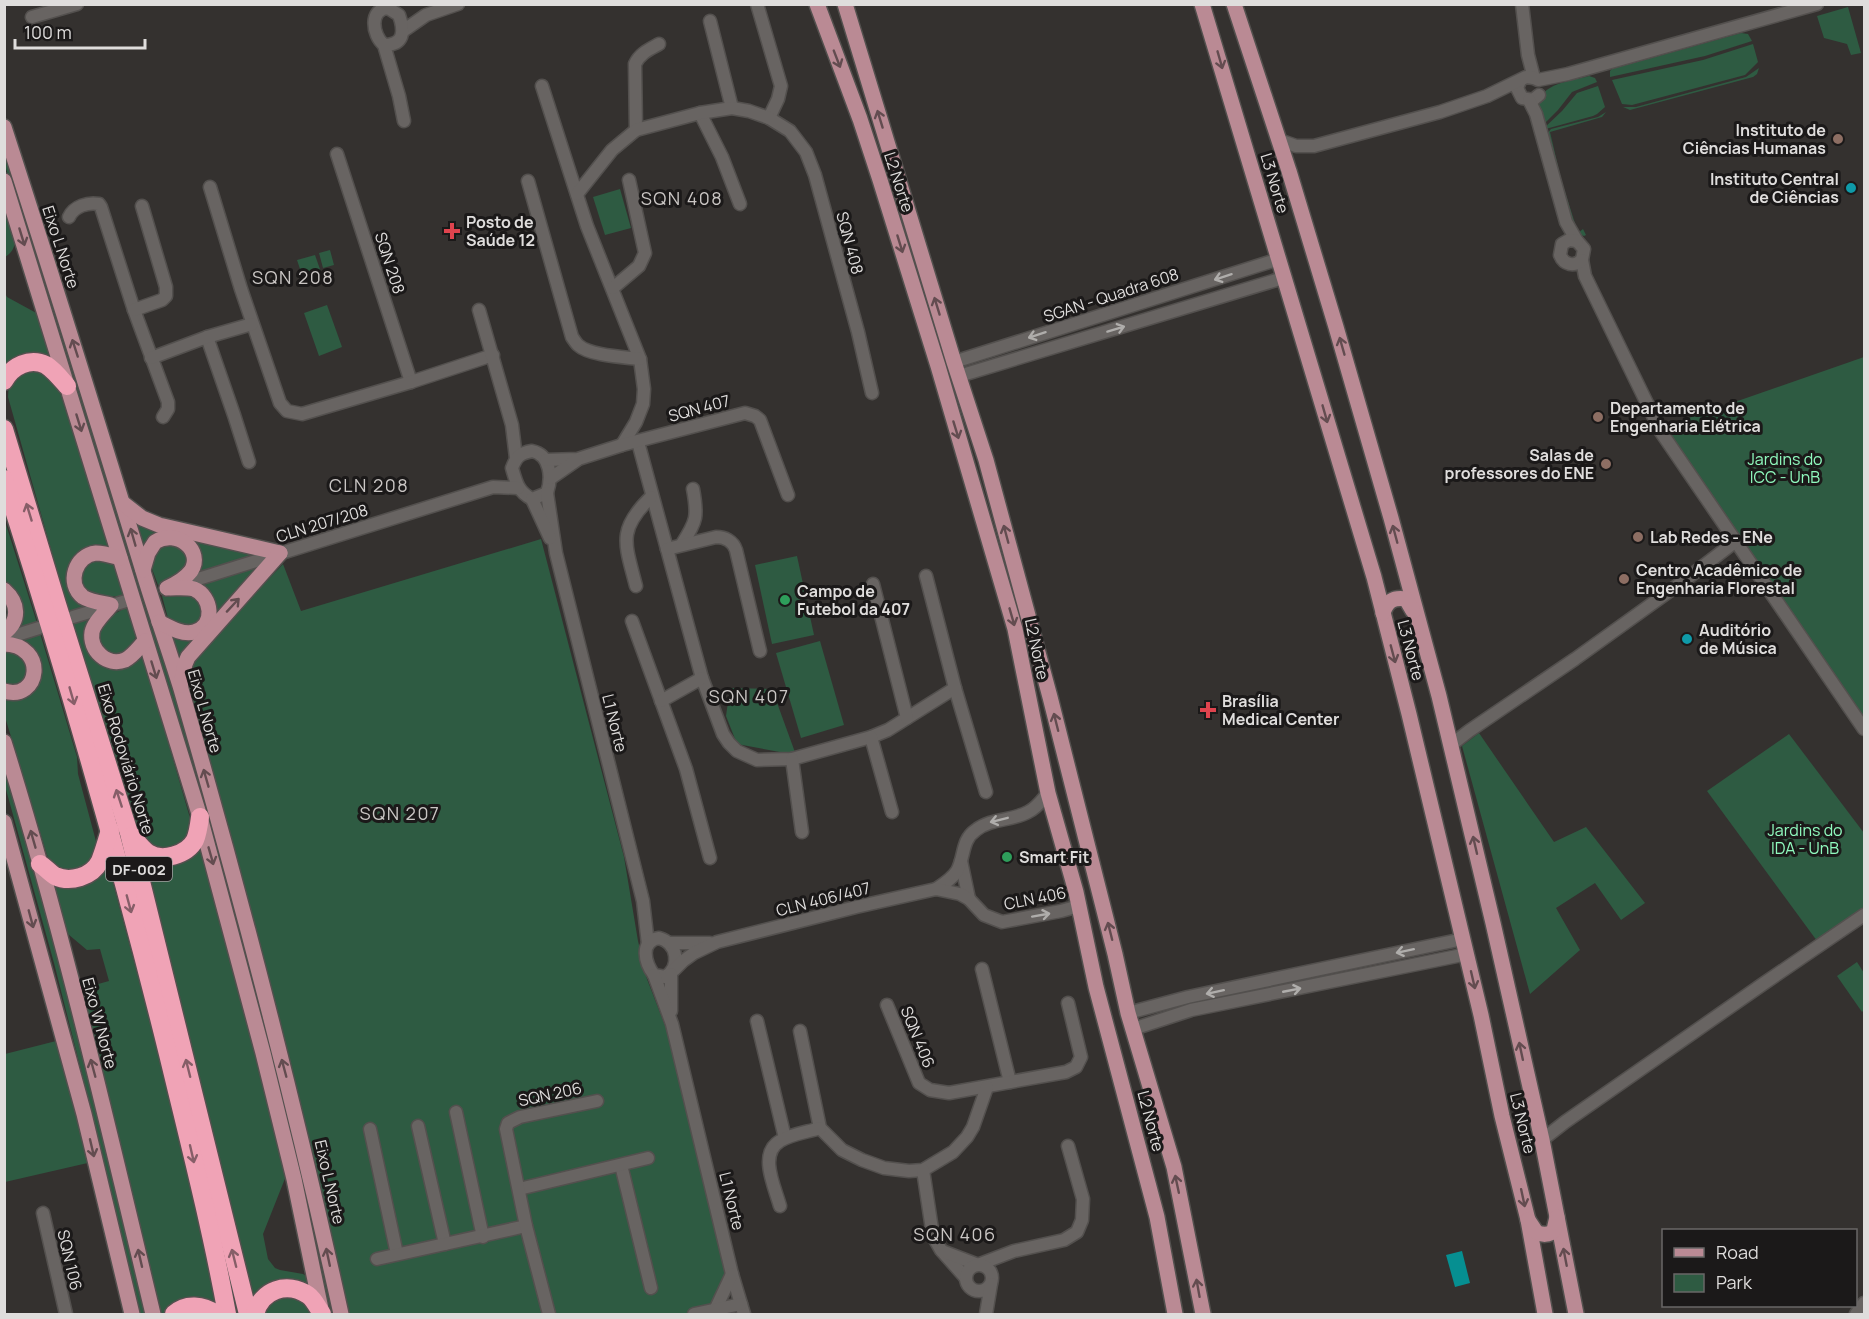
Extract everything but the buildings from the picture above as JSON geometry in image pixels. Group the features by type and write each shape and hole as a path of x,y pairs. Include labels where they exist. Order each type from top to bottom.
{"highway":[{"path":"4,381 10,372 19,366 34,362 49,367 67,386"},
{"name":"Eixo Rodoviário Norte","path":"4,429 129,833 248,1314"},
{"name":"Eixo Rodoviário Norte","path":"4,479 54,636 110,830 192,1152 227,1314"},
{"path":"129,833 151,855 173,856 192,844 198,832 200,818"},
{"path":"40,864 55,876 69,879 85,876 95,869 100,861 110,830"},
{"path":"255,1314 257,1308 273,1290 292,1288 311,1298 322,1314"},
{"path":"174,1314 182,1308 193,1306 210,1310 216,1314"}],"main road":[{"name":"L3 Norte","path":"1202,4 1374,577 1467,954 1528,1220 1545,1314"},
{"name":"L3 Norte","path":"1234,4 1289,171 1355,393 1451,745 1542,1140 1576,1314"},
{"path":"818,9 832,15 845,5"},
{"name":"L2 Norte","path":"845,5 986,460 1063,751 1128,1013 1173,1167 1203,1314"},
{"name":"L2 Norte","path":"818,9 860,119 880,180 978,499 1015,629 1048,793 1158,1217 1175,1314"},
{"name":"Eixo L Norte","path":"4,127 124,504 228,855 285,1070 341,1314"},
{"name":"Eixo L Norte","path":"4,181 200,818 294,1179 322,1314"},
{"path":"124,504 142,518 159,525 280,553 188,657 180,688"},
{"path":"143,570 148,553 155,542 172,537 184,541 190,549 193,565 190,572 180,581 164,589"},
{"path":"118,603 89,600 77,591 74,581 75,569 87,555 95,553 120,558"},
{"path":"1374,577 1386,588 1396,588 1402,584 1405,570"},
{"path":"159,622 171,628 193,632 200,629 208,619 207,602 196,590 190,588 164,589"},
{"path":"4,590 15,606 16,615 11,628 4,633"},
{"path":"1383,613 1389,601 1395,598 1406,599 1419,625"},
{"path":"118,603 92,631 92,641 98,654 110,661 128,659 145,640"},
{"path":"4,644 27,650 32,656 34,670 34,679 24,690 15,693 4,691"},
{"name":"Eixo W Norte","path":"4,742 40,864 103,1105 153,1314"},
{"path":"1040,758 1046,751 1055,749 1063,751"},
{"path":"4,822 84,1114 132,1314"},
{"path":"1090,962 1100,969 1108,969 1112,966 1115,954"},
{"path":"1158,1217 1168,1223 1175,1222 1179,1221 1182,1211"},
{"path":"1528,1220 1536,1232 1544,1235 1554,1230 1557,1217"},
{"path":"1163,1247 1167,1241 1176,1236 1189,1241"}],"street":[{"path":"32,17 77,4"},
{"path":"403,31 426,15 458,4"},
{"path":"757,4 781,86 769,118"},
{"path":"1522,4 1530,86 1536,114 1571,241 1584,249 1576,262"},
{"path":"1279,140 1290,145 1308,147 1421,118 1487,96 1530,86 1817,4"},
{"path":"384,45 396,43 400,40 403,31 399,15 392,9 380,8 374,22 375,28 379,41 384,45 404,120"},
{"path":"399,15 426,15"},
{"path":"710,21 732,108"},
{"path":"396,43 396,86"},
{"path":"636,130 634,67 639,57 660,44"},
{"path":"542,86 595,246 640,359 644,389 643,404 636,422 622,445"},
{"name":"SQN 408","path":"577,194 612,150 636,130 700,112 732,108 769,118 790,130 799,141 815,175 858,332 872,393"},
{"path":"700,112 722,157 740,204"},
{"path":"1289,171 1293,161 1308,147"},
{"name":"SQN 208","path":"337,154 411,382"},
{"path":"613,288 639,266 645,253 629,180"},
{"path":"528,181 572,337 578,345 592,352 640,359"},
{"path":"210,187 252,324 280,403 290,412 302,414 493,355"},
{"path":"69,217 77,207 99,204 134,310 168,402 168,409 163,417"},
{"path":"134,310 162,300 166,294 166,287 142,206"},
{"path":"1571,241 1560,247 1560,255 1563,262 1576,262"},
{"name":"SGAN - Quadra 608","path":"957,369 1279,259"},
{"path":"1576,262 1661,432 1864,729"},
{"path":"957,369 1283,278"},
{"path":"479,310 512,425 514,463 518,488 531,499 547,493 551,478 546,460 539,453 531,451 523,453 514,463"},
{"path":"151,358 207,337 252,324"},
{"path":"207,337 249,462"},
{"name":"SQN 407","path":"578,459 739,414 755,416 760,420 788,495"},
{"path":"512,425 531,451"},
{"path":"638,442 702,678 723,734 733,748 757,760 792,759 888,730 955,688"},
{"path":"546,460 578,459"},
{"path":"551,478 578,459"},
{"name":"CLN 207/208","path":"493,487 514,463"},
{"name":"CLN 207/208","path":"164,589 493,487 518,488"},
{"path":"682,544 696,520 693,489"},
{"name":"L1 Norte","path":"547,493 556,553 643,901 648,944"},
{"path":"636,586 626,545 626,533 631,519 651,496"},
{"name":"L1 Norte","path":"531,499 556,553"},
{"path":"667,549 719,537 728,539 734,545 760,651"},
{"path":"1451,745 1736,541"},
{"path":"926,576 955,688 986,792"},
{"path":"873,584 907,718"},
{"path":"73,618 118,603"},
{"path":"632,621 686,769 710,858"},
{"path":"4,639 39,628"},
{"path":"661,701 702,678"},
{"path":"871,737 892,812"},
{"path":"792,759 802,832"},
{"path":"936,890 957,872 966,840 974,831 987,823 1028,813 1048,793"},
{"path":"961,861 969,899"},
{"name":"CLN 406","path":"936,890 953,891 969,899 984,915 1002,922 1079,906"},
{"name":"CLN 406/407","path":"673,972 694,953 717,942 856,907 936,890"},
{"name":"L1 Norte","path":"643,901 665,940"},
{"path":"1542,1140 1864,915"},
{"path":"653,939 665,940 675,953 673,972 665,978 654,975 648,967 646,950 653,939"},
{"path":"1128,1013 1188,997 1462,939"},
{"name":"CLN 406/407","path":"665,940 717,942"},
{"path":"1133,1029 1191,1010 1467,954"},
{"path":"982,969 1010,1082"},
{"name":"L1 Norte","path":"672,1024 673,972"},
{"name":"L1 Norte","path":"654,975 672,1024 732,1274 743,1309"},
{"name":"SQN 406","path":"887,1005 919,1083 924,1088 950,1093 1066,1072 1079,1064 1080,1051 1068,1003"},
{"path":"757,1021 785,1138"},
{"path":"800,1031 820,1128 842,1150 884,1168 923,1170 945,1158 967,1137 973,1127 987,1087"},
{"name":"SQN 206","path":"549,1314 526,1226 506,1134 508,1124 520,1117 597,1101"},
{"path":"456,1112 483,1237"},
{"path":"418,1126 445,1244"},
{"path":"780,1206 769,1159 772,1147 785,1138 820,1128"},
{"path":"370,1129 397,1254"},
{"path":"965,1277 967,1272 978,1264 1014,1251 1064,1240 1074,1235 1079,1228 1083,1199 1068,1146"},
{"path":"519,1189 648,1158"},
{"path":"621,1165 651,1288"},
{"path":"923,1170 933,1236 941,1250 975,1291 985,1314"},
{"name":"SQN 106","path":"43,1213 66,1314"},
{"path":"377,1259 526,1226"},
{"path":"941,1250 985,1265 992,1279 985,1314"},
{"path":"975,1291 981,1291 1014,1251"},
{"path":"721,1310 732,1274"},
{"path":"1856,1314 1864,1303"},
{"path":"694,1314 743,1309"}],"green space":[{"path":"1848,7 1861,53 1851,55 1847,44 1824,38 1817,16"},
{"path":"1741,33 1748,34 1752,41 1705,56 1610,77 1612,69"},
{"path":"1753,44 1758,62 1745,75 1632,105 1622,104 1612,80 1703,60"},
{"path":"1759,68 1753,77 1630,110 1623,107 1636,107 1746,77"},
{"path":"1589,76 1595,78 1597,82 1572,92 1542,126 1539,106 1544,92 1558,84"},
{"path":"1598,86 1605,107 1597,114 1542,130 1577,93"},
{"path":"1606,112 1602,117 1550,132 1561,179 1578,233 1583,229 1586,235 1584,236 1574,232 1547,134 1551,129 1598,117"},
{"path":"4,143 198,765 291,1125 335,1314 328,1314 191,767 5,165"},
{"path":"620,189 631,228 605,235 593,197"},
{"path":"4,196 15,228 15,245 5,257"},
{"path":"330,250 334,265 323,268 319,253"},
{"path":"315,255 322,275 304,281 297,260"},
{"path":"4,291 7,297 40,315 57,367 5,371"},
{"path":"327,305 342,347 319,356 304,313"},
{"name":"Jardins do ICC - UnB","path":"1864,357 1864,728 1663,427"},
{"path":"33,367 54,379 58,386 111,553 71,568 96,605 69,613 8,397 9,382"},
{"path":"130,512 263,553 191,576 194,570 180,536 144,557"},
{"path":"4,518 37,623 11,632 5,585"},
{"path":"541,539 624,857 638,941 647,979 669,1036 729,1274 721,1312 723,1314 344,1314 164,629 207,625 193,585 267,562 180,671 283,564 301,611"},
{"path":"172,540 189,557 182,573 158,585 151,566 153,550"},
{"name":"Campo de Futebol da 407","path":"797,556 814,635 772,644 755,565"},
{"path":"89,558 111,562 117,571 125,596 91,597 78,583"},
{"path":"186,590 195,593 206,611 196,629 169,622 162,596"},
{"path":"127,607 136,633 133,643 123,656 104,653 96,631 103,620"},
{"path":"99,615 99,659 141,648 192,825 187,843 156,853 137,832 118,761 108,747 71,623"},
{"path":"40,633 77,757 78,774 97,845 95,857 82,870 61,869 54,865 47,855 5,717 4,696 35,682 14,641"},
{"path":"820,641 844,725 801,738 776,653"},
{"path":"4,649 27,655 27,682 5,688"},
{"path":"730,688 772,689 796,755 737,744 726,716"},
{"path":"1479,733 1554,842 1586,827 1645,903 1621,920 1595,883 1556,908 1580,950 1530,994 1462,746"},
{"name":"Jardins do IDA - UnB","path":"1789,734 1864,833 1864,915 1820,945 1707,791"},
{"path":"4,766 45,906 77,1028 146,1314 140,1314 54,963 5,786"},
{"path":"201,838 286,1176 263,1234 268,1259 275,1268 303,1274 309,1278 312,1291 254,1303 142,856"},
{"path":"106,857 150,1021 220,1310 167,1311 164,1314 156,1314 83,1008 91,986 109,981 100,949 87,950 62,929 52,877 57,879"},
{"path":"1857,962 1864,973 1864,1010 1862,1012 1837,976"},
{"path":"60,1040 92,1162 5,1182 5,1054"},
{"path":"299,1294 314,1314 260,1314 269,1298"}],"water":[{"path":"1462,1251 1470,1283 1455,1287 1446,1255"}],"place":[{"name":"Instituto de Ciências Humanas","path":"1838,139"},
{"name":"Instituto Central de Ciências","path":"1851,188"},
{"name":"Posto de Saúde 12","path":"452,231"},
{"name":"Departamento de Engenharia Elétrica","path":"1598,417"},
{"name":"Salas de professores do ENE","path":"1606,464"},
{"name":"Lab Redes - ENe","path":"1638,537"},
{"name":"Centro Acadêmico de Engenharia Florestal","path":"1624,579"},
{"name":"Campo de Futebol da 407","path":"785,600"},
{"name":"Auditório de Música","path":"1687,639"},
{"name":"Brasília Medical Center","path":"1208,710"},
{"name":"Smart Fit","path":"1007,857"}],"district":[{"name":"SQN 408","path":"682,198"},
{"name":"SQN 208","path":"293,277"},
{"name":"CLN 208","path":"369,485"},
{"name":"SQN 407","path":"749,696"},
{"name":"SQN 207","path":"400,813"},
{"name":"SQN 406","path":"955,1234"}]}
